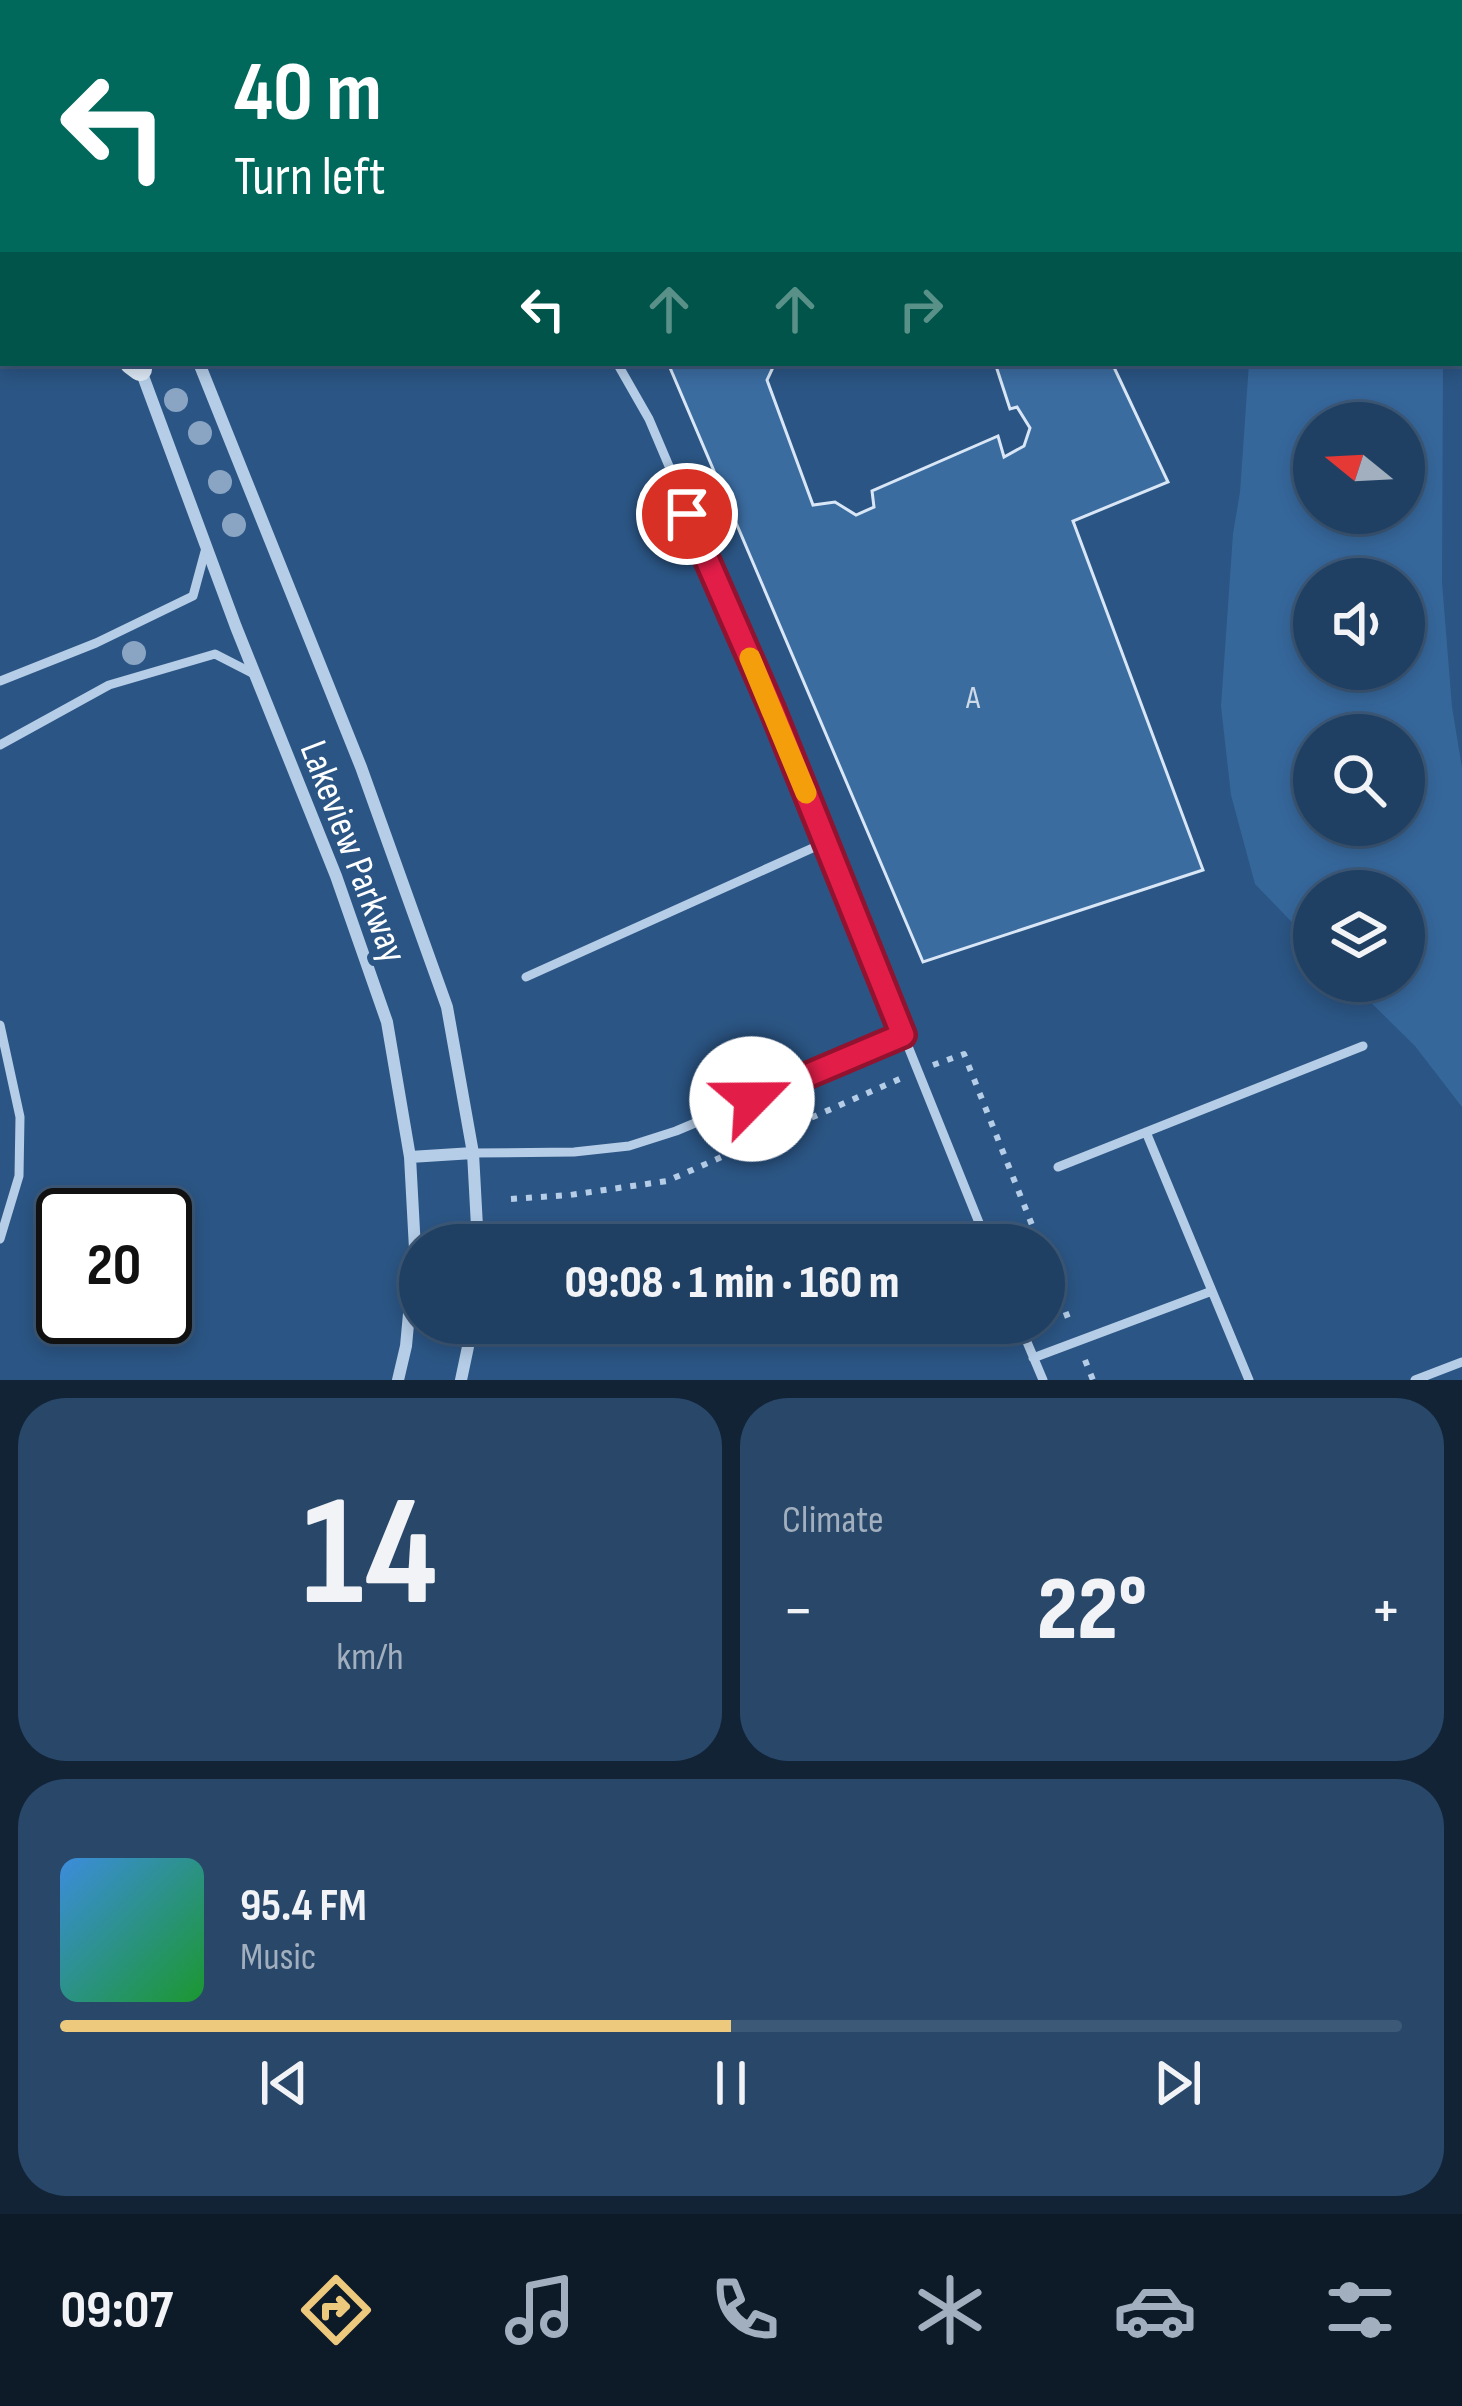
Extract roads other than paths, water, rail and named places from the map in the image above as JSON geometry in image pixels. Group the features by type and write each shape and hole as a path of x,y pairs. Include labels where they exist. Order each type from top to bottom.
{"street":[{"name":"Lakeview Parkway","path":"137,366 336,876 387,1022 410,1157 416,1249 398,1380"},
{"name":"Lakeview Parkway","path":"200,366 362,766 447,1006 473,1154 477,1224"},
{"path":"410,1157 473,1154"},
{"path":"461,1380 469,1344"}],"lane":[{"path":"618,366 649,418 980,1224"},
{"path":"0,681 96,643 193,596 206,548"},
{"path":"0,745 109,685 215,653 256,675"},
{"path":"526,977 826,842"},
{"path":"0,1025 20,1137 19,1176 0,1239"},
{"path":"473,1154 628,1146 676,1131 903,1035"},
{"path":"1058,1167 1363,1046"},
{"path":"1147,1132 1249,1380"},
{"path":"1033,1358 1212,1292"},
{"path":"1027,1344 1042,1380"},
{"path":"1415,1380 1462,1361"}]}
